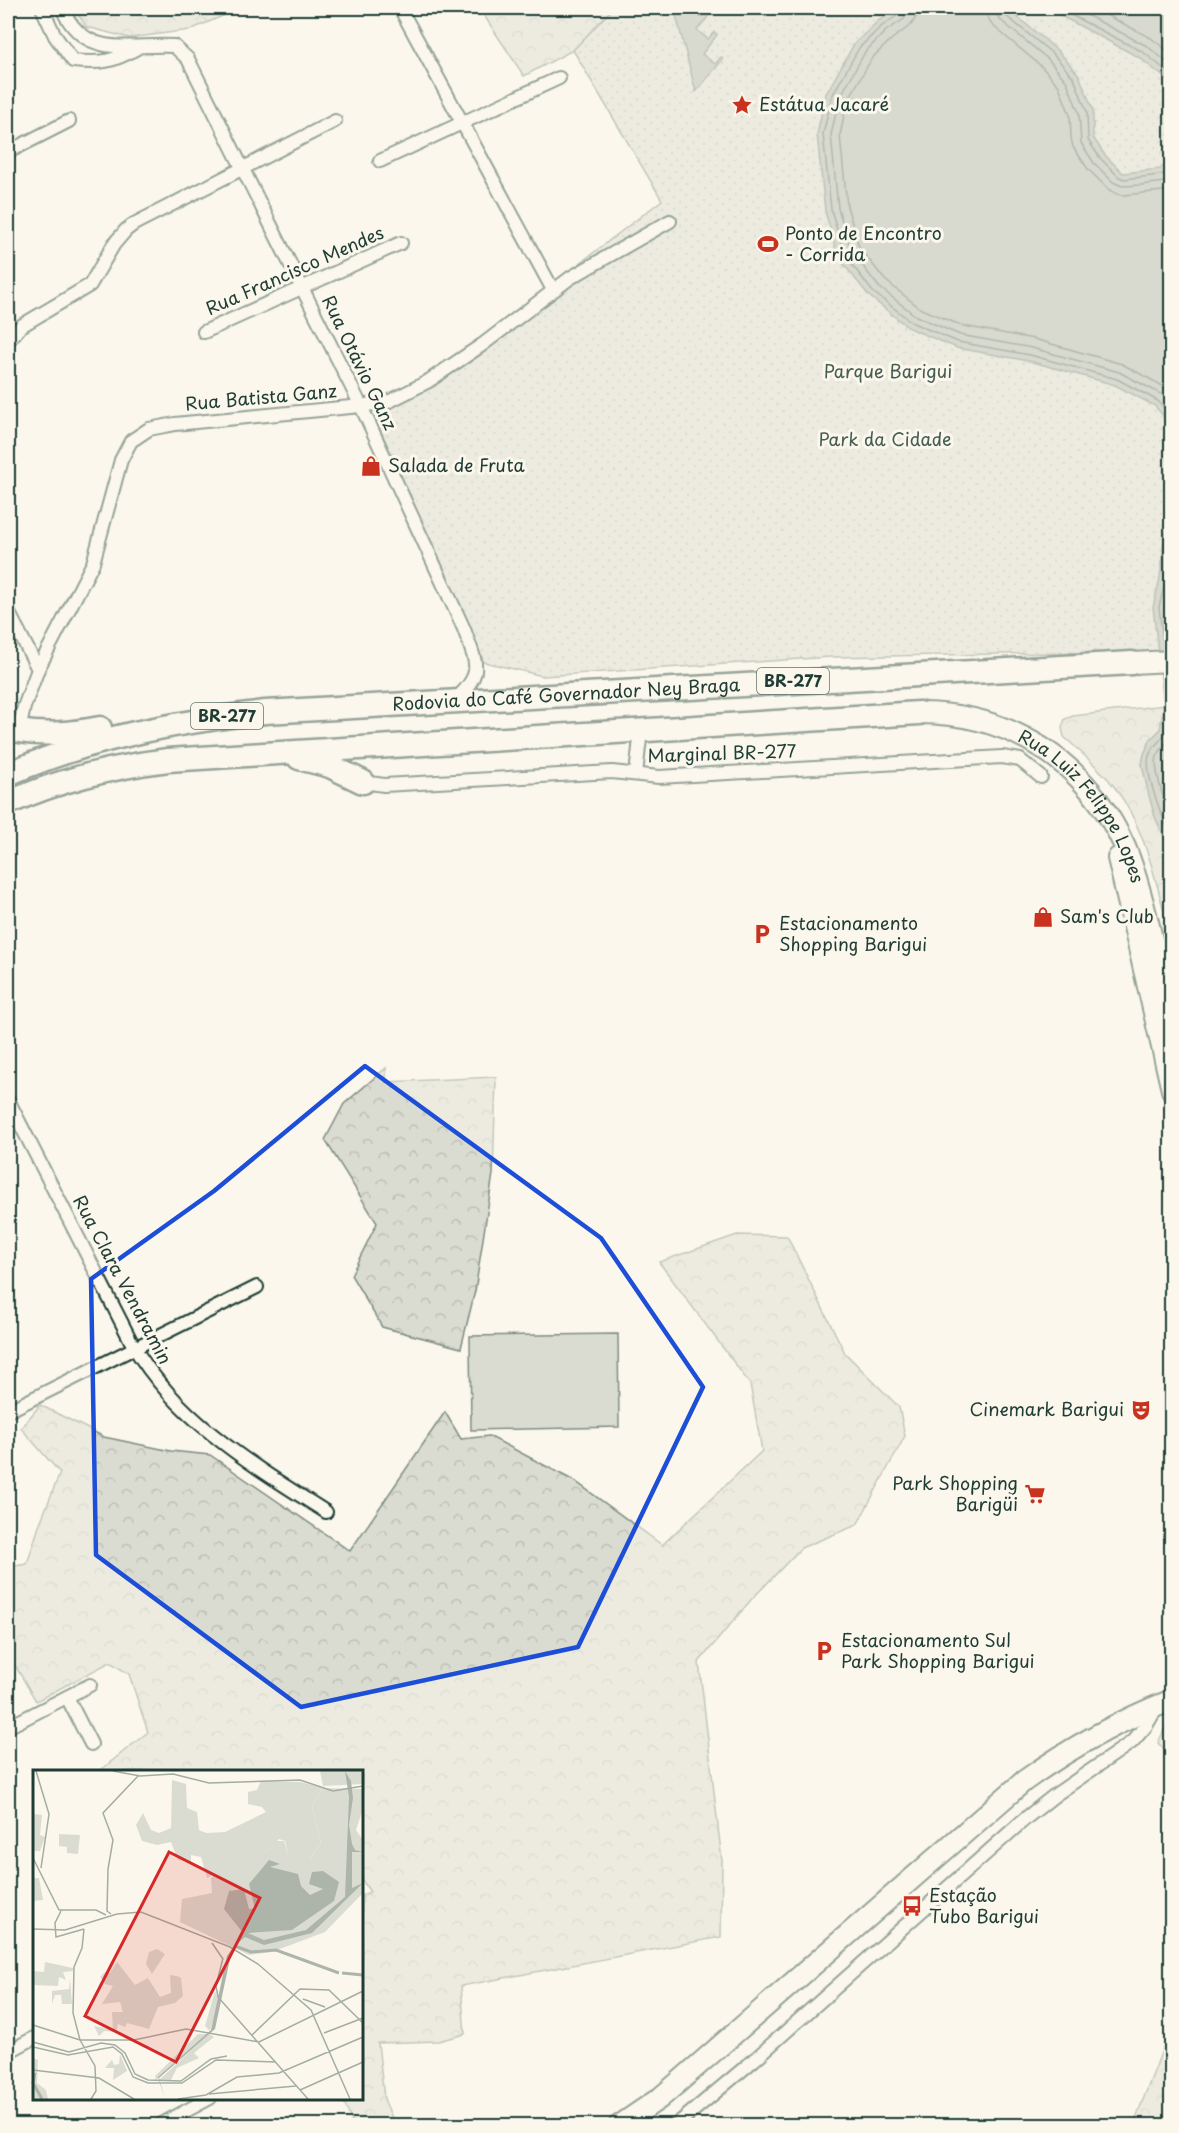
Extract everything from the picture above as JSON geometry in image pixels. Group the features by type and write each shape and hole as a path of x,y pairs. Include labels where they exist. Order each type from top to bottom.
{"highway":[{"name":"Rodovia do Café Governador Ney Braga","path":"8,774 62,753 128,733 211,718 265,712 1132,663"},
{"path":"13,734 69,733 165,717 265,712"},
{"name":"BR-277","path":"8,802 65,780 129,765 168,760 919,713"},
{"path":"280,753 330,766 363,782"}],"main road":[{"path":"1132,663 1172,661"},
{"name":"Rua Luiz Felippe Lopes","path":"919,713 953,714 977,718 1023,737 1045,749 1071,769 1107,812 1122,840 1133,868 1172,1019"},
{"path":"1107,812 1172,1090"},
{"path":"619,2126 660,2098 1024,1781 1104,1730 1165,1703"}],"street":[{"path":"42,8 55,36 73,61 97,63 119,58 137,48"},
{"path":"62,8 64,14 82,35 100,45 137,48"},
{"path":"400,8 553,290"},
{"name":"Rua Otávio Ganz","path":"137,48 158,45 174,46 188,59 361,406 464,629 475,661 476,673 473,681 454,700"},
{"path":"380,161 559,78"},
{"path":"8,152 69,121"},
{"path":"8,341 21,326 90,285 114,244 126,230 150,215 335,121"},
{"name":"Rua Batista Ganz","path":"13,734 38,669 93,563 121,460 131,441 149,429 175,424 361,406 390,401 427,382 482,345 570,278 670,221"},
{"name":"Rua Francisco Mendes","path":"204,332 401,243"},
{"path":"8,611 38,669"},
{"path":"636,774 641,730"},
{"name":"Marginal BR-277","path":"363,782 384,785 612,772 659,777 1002,757 1020,760 1041,777"},
{"name":"Rua Clara Vendramin","path":"8,1100 134,1347 155,1379 190,1416 249,1462 326,1512"},
{"path":"8,1411 257,1287"},
{"path":"8,1727 90,1685"},
{"path":"67,1697 91,1744"},
{"path":"675,2126 754,2060 1026,1818 1132,1742 1165,1703"},
{"path":"8,2052 33,2039"},
{"path":"158,2126 206,2100"}],"highlighted area":[{"path":"365,1066 601,1238 703,1387 578,1647 301,1707 96,1555 91,1279 214,1191"}],"green space":[{"path":"73,8 241,8 190,30 129,38 87,27"},
{"path":"479,8 613,8 573,50 524,76"},
{"name":"Parque Barigui","path":"613,8 1171,8 1171,651 831,657 543,676 484,662 376,420 662,200 573,50"},
{"path":"1164,705 1160,730 1151,739 1142,765 1155,817 1171,851 1171,941 1148,856 1132,815 1108,779 1064,737 1062,728 1065,719 1073,716"},
{"path":"386,1068 386,1082 496,1077 493,1174 475,1291 461,1348 382,1327 351,1275 377,1223 325,1140 344,1104"},
{"path":"737,1235 787,1236 845,1353 899,1407 905,1436 857,1525 801,1548 750,1601 699,1662 722,1861 721,1937 461,1986 465,2034 438,2041 378,2043 384,2099 395,2125 353,2125 343,2100 363,2100 363,1895 370,1892 363,1882 363,1770 102,1770 148,1732 129,1674 110,1662 36,1701 12,1660 8,1661 8,1567 27,1564 60,1473 21,1428 40,1405 104,1437 171,1451 210,1455 350,1551 445,1412 461,1439 489,1436 576,1482 662,1545 762,1451 750,1384 659,1262"},
{"path":"618,1334 619,1427 471,1430 470,1336"},
{"path":"1172,1720 1171,1757 1158,1743 1168,1721"},
{"path":"1171,2027 1171,2111 1166,2125 1133,2126"}],"water":[{"path":"674,8 691,8 702,16 708,9 712,12 697,30 708,39 714,32 717,35 702,54 715,64 721,57 723,59 696,92"},
{"path":"898,8 1008,9 1057,50 1079,75 1093,110 1093,137 1104,154 1123,173 1160,169 1171,161 1171,425 1155,406 1115,385 1029,361 957,348 909,328 869,296 838,257 825,211 817,134 826,94 854,44 878,21"},
{"path":"1052,8 1171,8 1171,83 1140,58 1063,17"},
{"path":"1171,516 1171,851 1155,817 1142,765 1151,739 1160,730 1164,705 1153,607 1160,578 1164,539"}],"place":[{"name":"Estátua Jacaré","path":"742,105"},
{"name":"Ponto de Encontro - Corrida","path":"768,244"},
{"name":"Salada de Fruta","path":"371,466"},
{"name":"Sam's Club","path":"1043,917"},
{"name":"Estacionamento Shopping Barigui","path":"762,934"},
{"name":"Cinemark Barigui","path":"1141,1410"},
{"name":"Park Shopping Barigüi","path":"1035,1494"},
{"name":"Estacionamento Sul Park Shopping Barigui","path":"824,1651"},
{"name":"Estação Tubo Barigui","path":"912,1906"}],"park label":[{"name":"Park da Cidade","path":"885,440"}]}
